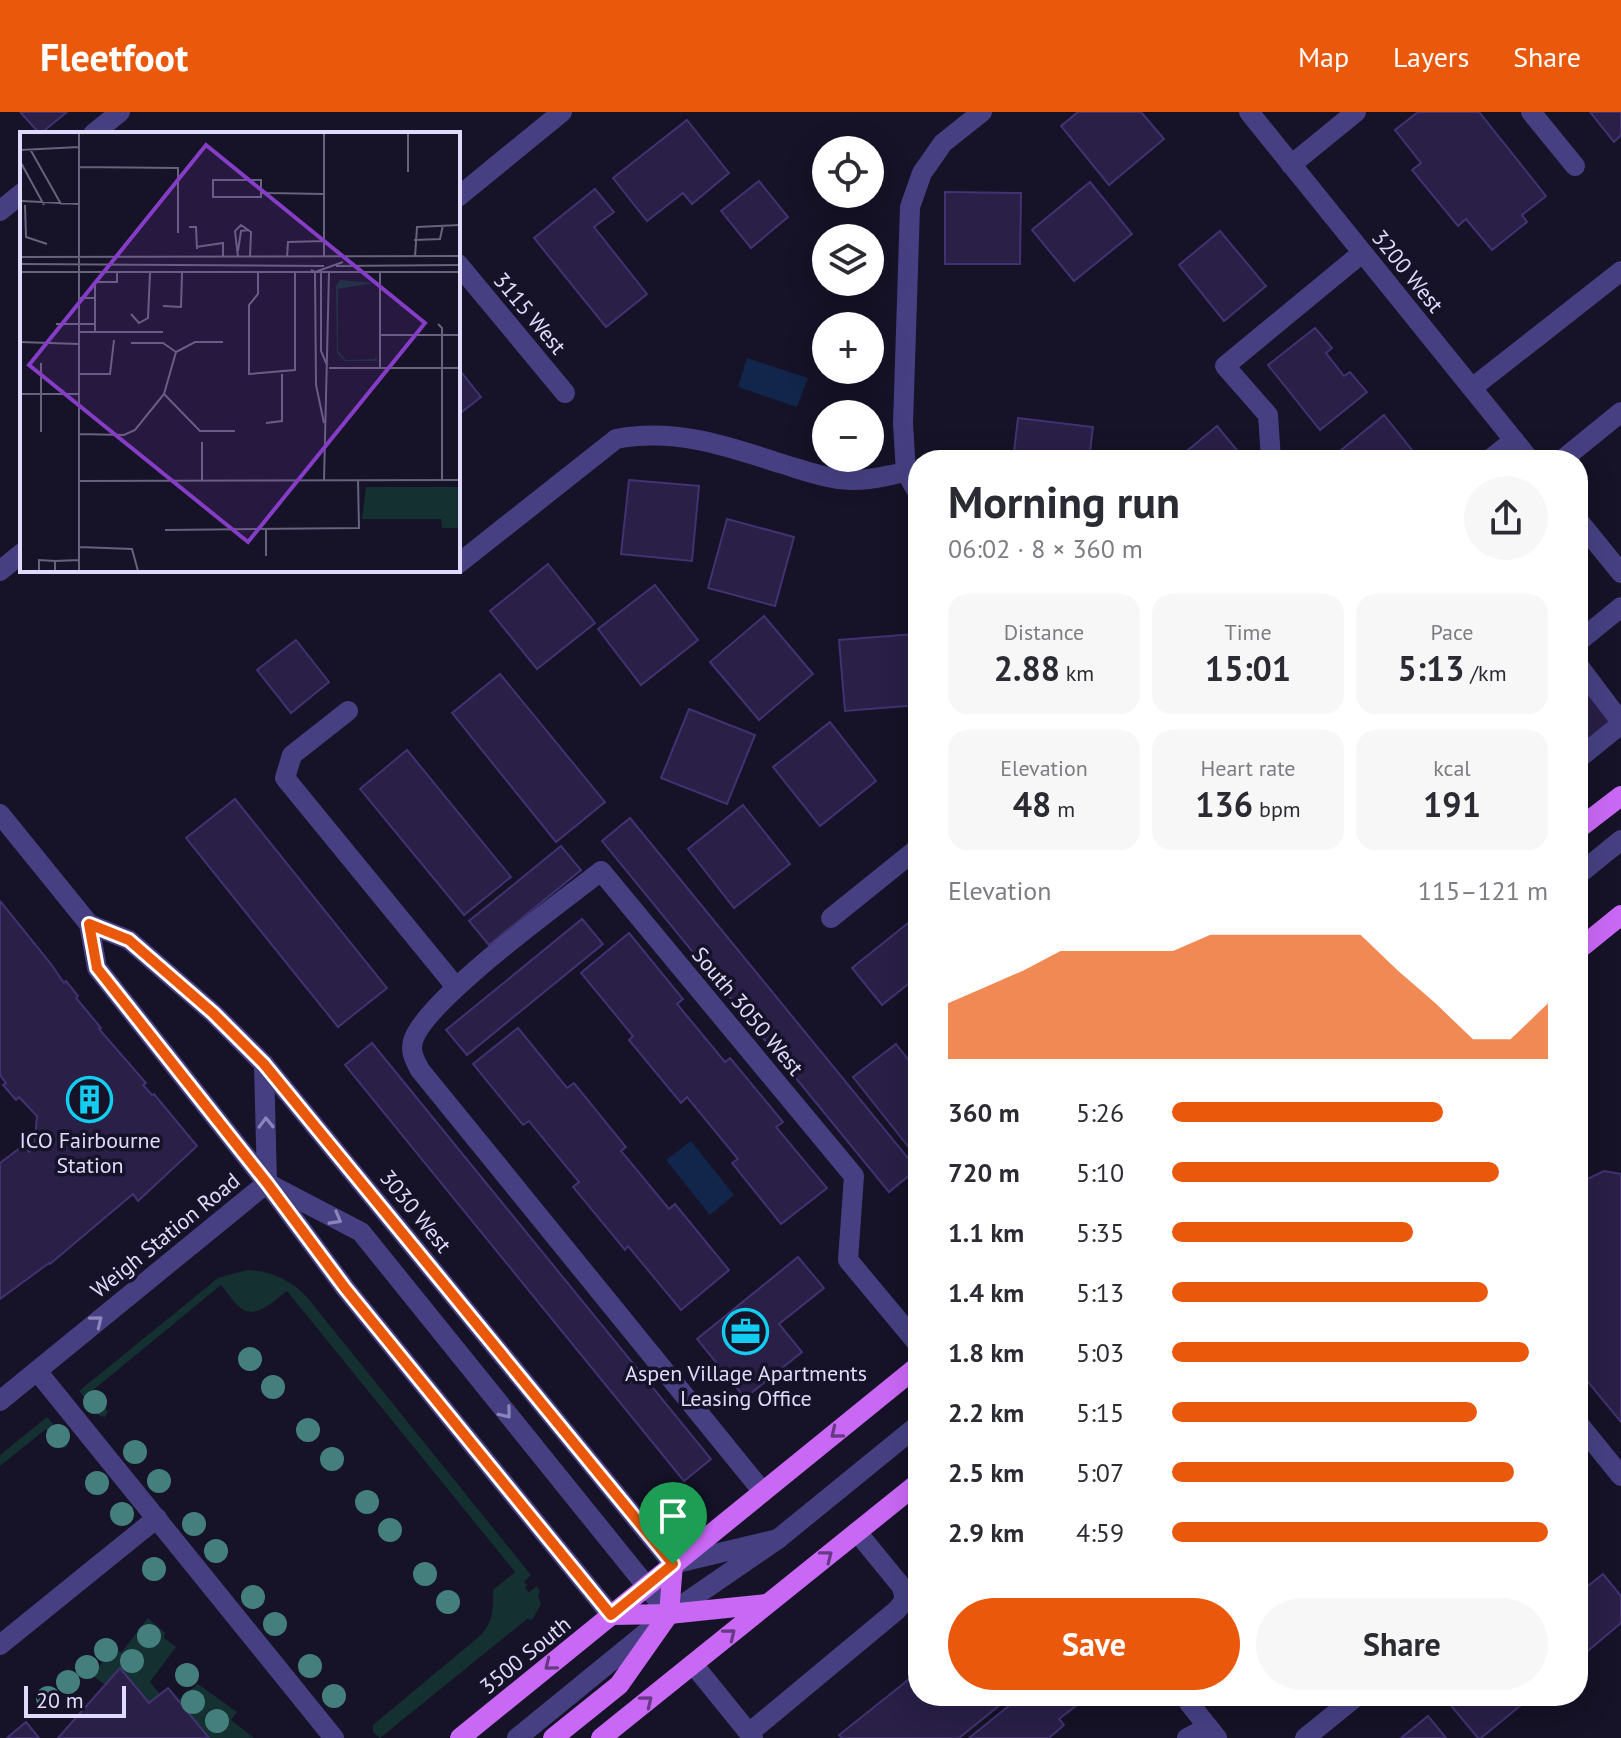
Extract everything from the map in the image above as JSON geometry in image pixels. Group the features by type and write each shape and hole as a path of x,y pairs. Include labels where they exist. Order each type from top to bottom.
{"main road":[{"path":"1588,821 1621,796"},
{"path":"1588,942 1621,915"},
{"name":"3500 South","path":"460,1738 908,1374"},
{"path":"601,1738 908,1491"},
{"path":"553,1738 619,1685 669,1614 673,1564"},
{"path":"611,1615 669,1614 766,1604"}],"street":[{"path":"95,132 120,112"},
{"path":"460,195 562,112"},
{"path":"908,476 903,424 910,207 922,173 943,143 982,112"},
{"name":"3200 West","path":"1249,112 1522,450"},
{"path":"1291,165 1356,112"},
{"path":"1531,112 1575,166"},
{"path":"0,211 20,195"},
{"path":"1270,450 1268,415 1225,366 1362,253"},
{"name":"3115 West","path":"460,266 565,393"},
{"path":"1472,388 1621,271"},
{"path":"1574,450 1621,412"},
{"path":"460,562 616,439 645,433 731,447 817,475 852,480 906,472"},
{"path":"1502,450 1514,440"},
{"path":"1588,532 1621,573"},
{"path":"0,571 20,555"},
{"path":"1588,634 1621,607"},
{"path":"1588,678 1621,723 1588,751"},
{"path":"348,711 292,755 285,778 456,987 413,1041 411,1052 420,1070 763,1492"},
{"name":"3030 West","path":"0,814 89,924 97,968 267,1183 345,1288 611,1615"},
{"path":"1588,867 1621,840"},
{"path":"831,918 908,856"},
{"name":"South 3050 West","path":"456,987 601,871 854,1176 848,1260 908,1332"},
{"name":"3030 West","path":"89,924 129,940 213,1013 264,1064 673,1564"},
{"name":"Weigh Station Road","path":"0,1401 267,1183 264,1064"},
{"path":"267,1183 361,1232 669,1614"},
{"path":"37,1371 334,1738"},
{"path":"517,1738 669,1614 778,1539 908,1433"},
{"path":"1588,1435 1621,1476"},
{"path":"0,1645 157,1518"},
{"path":"693,1664 751,1735 905,1600 902,1587 857,1532"},
{"path":"673,1564 778,1539"},
{"path":"1187,1738 1212,1732 1191,1706"},
{"path":"1305,1738 1345,1706"}],"green space":[{"path":"247,1270 279,1277 306,1296 531,1575 524,1582 527,1585 525,1588 529,1592 537,1586 540,1592 541,1604 532,1620 527,1619 380,1738 373,1732 373,1725 481,1635 491,1619 493,1590 515,1572 287,1291 254,1312 242,1309 221,1285 92,1391 108,1411 105,1417 100,1416 79,1391 218,1278"},
{"path":"47,1417 68,1441 67,1447 62,1448 46,1429 0,1466 0,1455"},
{"path":"148,1618 176,1647 150,1682 160,1694 149,1703 121,1668 105,1685 92,1675 114,1648 121,1653"},
{"path":"198,1684 237,1712 231,1720 254,1738 209,1738 178,1700"}],"water":[{"path":"747,358 808,378 797,407 738,387"},
{"path":"691,1141 734,1195 710,1215 666,1160"}],"building":[{"path":"20,112 67,112 42,132 38,132"},
{"path":"1078,112 1141,112 1164,139 1109,185 1061,126"},
{"path":"1418,112 1479,112 1546,196 1522,215 1527,222 1492,250 1466,219 1458,226 1412,170 1421,163 1395,130"},
{"path":"1590,112 1621,112 1621,135 1614,142"},
{"path":"687,120 729,173 692,204 683,193 647,221 613,178"},
{"path":"759,181 788,217 751,248 721,211"},
{"path":"1090,182 1132,234 1074,281 1032,230"},
{"path":"595,189 614,212 594,227 647,294 606,327 534,238"},
{"path":"945,192 1021,193 1020,264 945,264"},
{"path":"1220,231 1266,286 1224,321 1179,265"},
{"path":"1315,328 1332,348 1326,353 1344,376 1350,372 1367,392 1320,430 1268,365"},
{"path":"460,371 481,397 460,413"},
{"path":"1384,415 1412,450 1341,450"},
{"path":"1018,418 1093,427 1090,450 1014,450"},
{"path":"1217,426 1237,450 1188,450"},
{"path":"629,480 699,486 692,561 621,554"},
{"path":"727,519 794,537 775,606 708,588"},
{"path":"548,564 595,623 537,669 490,611"},
{"path":"655,585 698,640 641,685 598,629"},
{"path":"764,616 813,674 759,720 710,662"},
{"path":"908,634 908,706 845,711 839,640"},
{"path":"296,640 329,682 291,713 257,670"},
{"path":"500,674 605,802 556,842 452,713"},
{"path":"1588,694 1611,722 1588,741"},
{"path":"689,709 755,735 727,804 661,778"},
{"path":"830,722 876,781 820,826 773,767"},
{"path":"407,750 511,877 464,915 360,789"},
{"path":"235,799 387,988 338,1027 186,838"},
{"path":"743,805 790,864 734,908 688,849"},
{"path":"630,818 908,1158 908,1176 889,1192 602,841"},
{"path":"561,846 581,870 489,945 469,921"},
{"name":"ICO Fairbourne Station","path":"0,901 64,983 66,981 78,996 76,998 99,1029 146,1083 143,1085 197,1146 138,1201 133,1194 50,1264 0,1299 0,1163 24,1145 29,1152 34,1148 37,1116 19,1097 16,1100 3,1085 6,1083 0,1075"},
{"path":"582,919 603,944 467,1055 446,1030"},
{"path":"908,923 908,984 882,1005 852,968"},
{"path":"629,933 683,999 677,1004 725,1062 730,1058 783,1122 776,1127 827,1188 781,1224 732,1163 738,1159 687,1097 681,1103 629,1040 633,1036 581,973"},
{"path":"518,1028 567,1088 574,1083 626,1147 621,1151 669,1209 675,1204 729,1270 681,1310 628,1246 625,1250 573,1187 579,1182 529,1121 523,1125 473,1064"},
{"path":"372,1043 711,1459 684,1481 345,1065"},
{"path":"896,1044 908,1059 908,1146 853,1077"},
{"path":"1604,1171 1621,1174 1621,1422 1588,1382 1588,1179"},
{"name":"Aspen Village Apartments Leasing Office","path":"798,1257 824,1288 779,1324 802,1352 745,1398 697,1339"},
{"path":"1603,1574 1621,1596 1621,1623 1588,1651 1588,1586"},
{"path":"120,1668 149,1703 168,1688 209,1738 58,1738"},
{"path":"908,1680 908,1706 999,1706 959,1738 842,1738 839,1735"},
{"path":"1009,1706 1076,1706 1059,1719 1064,1725 1049,1738 969,1738"},
{"path":"1451,1706 1520,1706 1481,1738"},
{"path":"1428,1716 1446,1738 1401,1738"},
{"path":"26,1722 39,1738 7,1738"}],"place":[{"name":"ICO Fairbourne Station","path":"90,1099"},
{"name":"Aspen Village Apartments Leasing Office","path":"746,1332"}],"route":[{"path":"89,924 129,940 213,1013 264,1064 673,1564 611,1615 345,1288 267,1183 97,968 89,924"}]}
